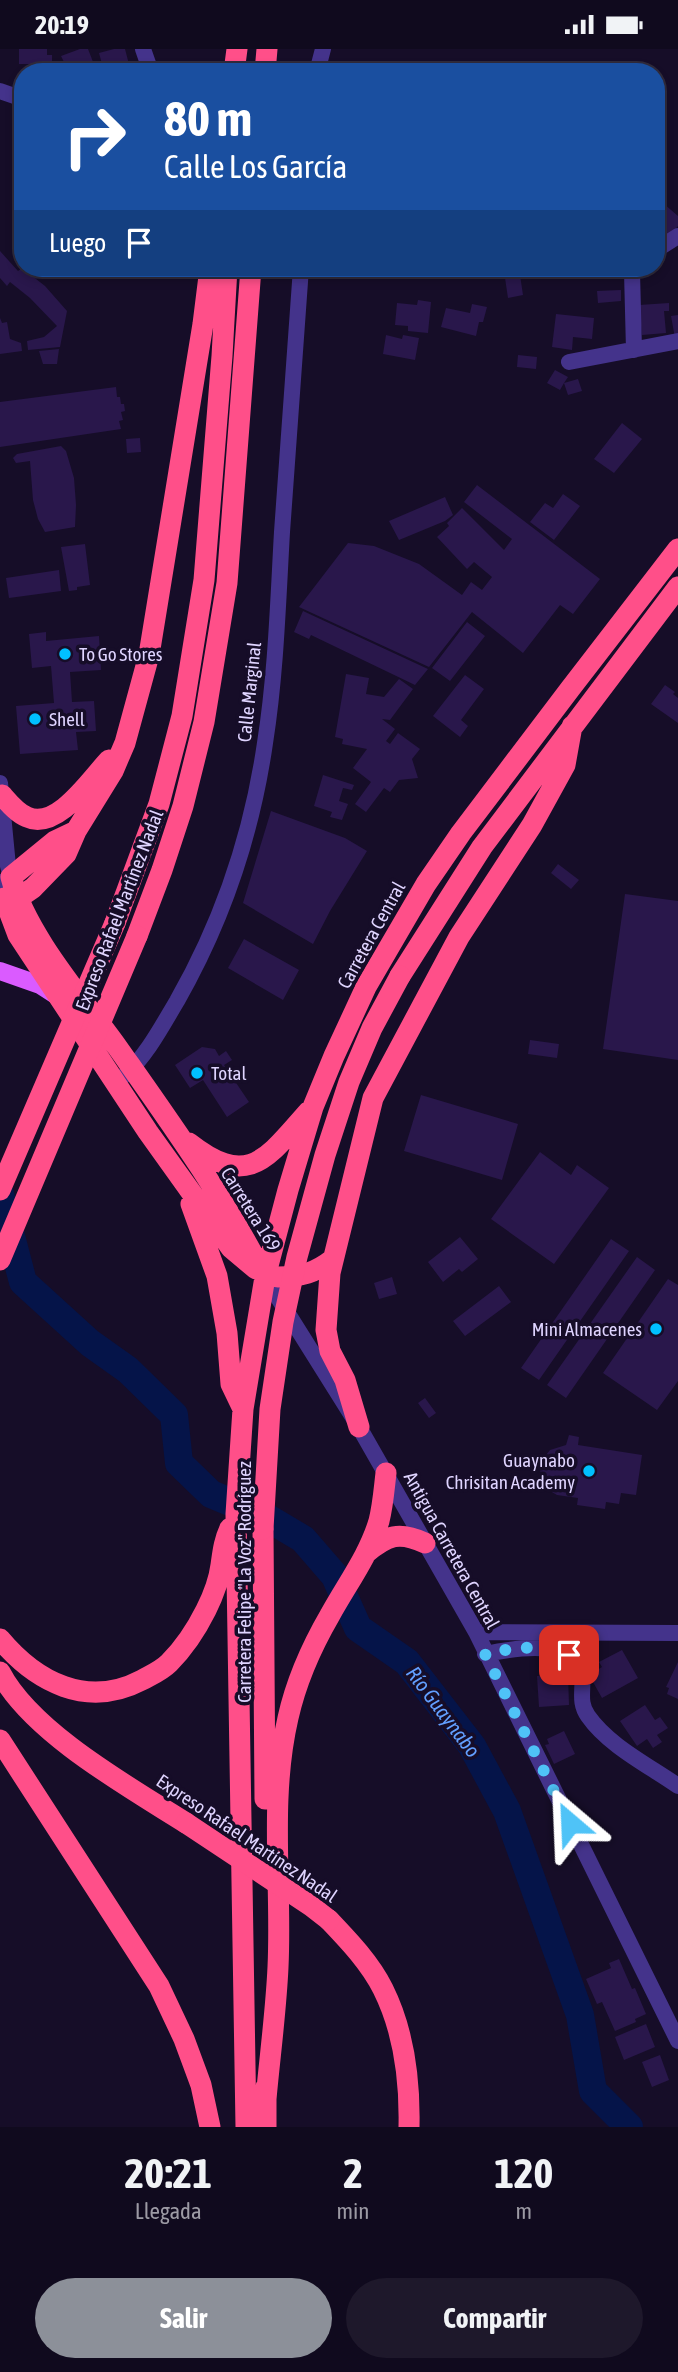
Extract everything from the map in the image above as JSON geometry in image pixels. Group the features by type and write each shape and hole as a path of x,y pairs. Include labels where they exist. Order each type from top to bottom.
{"highway":[{"path":"5,892 33,888 66,854 76,831 113,771 125,743 149,655 209,277"},
{"name":"Expreso Rafael Martínez Nadal","path":"0,1190 115,923 159,804 182,716 204,580 226,277"},
{"name":"Expreso Rafael Martínez Nadal","path":"0,1260 137,936 178,819 204,722 227,583 250,277"},
{"name":"Carretera Central","path":"243,1409 265,1277 288,1190 313,1107 366,987 426,884 478,811 678,549"},
{"path":"359,1427 345,1380 330,1351 326,1331 330,1273 373,1098 459,937 532,825 565,765 572,726 678,587"},
{"name":"Carretera Felipe \"La Voz\" Rodríguez","path":"267,2127 263,1529 270,1409 296,1257 321,1166 349,1082 372,1028 400,976 482,847 572,726"},
{"path":"1,789 15,809 28,818 48,819 66,807 125,743"},
{"name":"Carretera 169","path":"5,892 132,1068 244,1236 265,1277"},
{"name":"Carretera 169","path":"5,892 18,935 116,1083 231,1248 265,1277"},
{"path":"175,1132 208,1158 227,1166 250,1166 274,1151 313,1107"},
{"path":"186,1185 217,1276 227,1333 231,1384 243,1409"},
{"path":"265,1277 300,1277 318,1270 333,1259"},
{"name":"Carretera Felipe \"La Voz\" Rodríguez","path":"243,1409 236,1514 246,2127"},
{"path":"266,2099 278,1966 277,1814 281,1760 288,1717 304,1668 328,1618 366,1553 384,1499 386,1473"},
{"path":"0,1639 17,1659 42,1677 67,1689 88,1692 115,1690 131,1686 160,1671 180,1650 205,1613 216,1588 223,1541 236,1514"},
{"path":"366,1553 383,1539 397,1536 410,1536 425,1543"},
{"name":"Expreso Rafael Martínez Nadal","path":"0,1672 6,1684 59,1738 329,1920 367,1963 383,1990 405,2059 409,2127"},
{"path":"0,1740 159,1986 184,2039 201,2085 210,2127"}],"main road":[{"path":"0,971 40,985 60,997"}],"street":[{"name":"Calle Marginal","path":"116,1083 132,1068 165,1021 194,971 222,908 257,791 266,742 273,673 300,277"},
{"path":"632,277 634,350"},
{"path":"569,362 678,341"},
{"name":"Carretera 169","path":"1,789 8,866 5,892"},
{"name":"Antigua Carretera Central","path":"265,1277 359,1427 476,1632 678,2041"},
{"path":"476,1632 678,1633"},
{"path":"485,1654 511,1649 541,1648 559,1650 569,1655 579,1663 582,1673 581,1700 586,1713 601,1733 678,1786"}],"building":[{"path":"19,49 47,49 47,55 52,55 52,63 19,63"},
{"path":"88,49 93,63 60,63 64,62 61,56"},
{"path":"125,49 129,63 102,63 99,53"},
{"path":"665,205 678,216 678,226 665,241"},
{"path":"0,251 14,267 14,277 34,277 67,311 60,347 28,350 27,341 44,337 57,326 30,298 10,282 7,286 0,278"},
{"path":"520,277 523,295 508,298 505,278"},
{"path":"621,290 621,301 598,303 597,291"},
{"path":"418,300 431,302 428,333 408,331 408,326 395,325 397,303 417,305"},
{"path":"669,303 669,311 664,311 666,333 642,335 639,305"},
{"path":"472,304 487,307 483,322 479,322 476,336 441,327 446,308 470,313"},
{"path":"556,314 594,318 592,339 573,337 572,350 552,347"},
{"path":"678,315 678,337 675,338 671,316"},
{"path":"0,318 2,323 7,322 10,339 21,343 22,351 0,354"},
{"path":"386,335 402,339 403,335 419,338 415,360 383,354"},
{"path":"59,349 57,364 43,364 39,351"},
{"path":"518,355 537,357 536,369 517,367"},
{"path":"555,370 568,377 560,390 547,383"},
{"path":"578,379 582,391 568,395 564,383"},
{"path":"116,387 117,397 120,397 121,404 124,404 125,411 121,412 123,420 119,421 121,429 0,447 0,402"},
{"path":"622,423 642,439 614,473 594,459"},
{"path":"140,438 141,452 127,453 126,439"},
{"path":"61,446 66,451 74,478 75,527 45,532 33,500 30,461 16,463 13,458 17,454"},
{"path":"477,485 600,579 573,614 560,605 523,653 472,612 429,667 299,607 348,543 374,546 419,564 462,595 471,582 482,590 492,577 474,562 467,569 437,537 462,508 504,550 512,539 464,502"},
{"path":"563,494 580,506 554,540 530,522 545,503 553,508"},
{"path":"445,497 453,515 399,540 389,521"},
{"path":"85,544 90,585 69,591 61,547"},
{"path":"59,570 61,591 9,598 6,578"},
{"path":"303,611 428,669 415,685 311,635 309,639 294,632"},
{"path":"467,622 485,636 450,681 432,668"},
{"path":"46,632 46,641 99,636 101,670 70,672 72,702 94,701 96,731 76,732 78,750 20,754 16,706 54,703 51,666 32,668 29,634"},
{"path":"346,674 369,678 366,694 384,697 399,679 413,689 390,720 382,719 395,729 386,741 390,744 398,733 420,749 412,759 418,778 399,780 390,792 384,788 366,812 355,804 371,782 353,768 367,749 342,744 343,739 335,737"},
{"path":"465,675 484,689 461,720 468,726 460,737 433,716"},
{"path":"665,685 675,692 673,694 678,698 678,723 651,704"},
{"path":"323,775 354,785 352,790 343,788 339,801 348,804 342,820 330,817 332,812 314,806"},
{"path":"271,811 345,838 367,851 313,944 243,903"},
{"path":"558,864 579,880 571,889 551,873"},
{"path":"625,894 678,901 678,1060 603,1049"},
{"path":"244,939 299,970 283,1000 228,968"},
{"path":"530,1040 559,1044 557,1058 528,1054"},
{"path":"202,1047 215,1049 219,1056 226,1051 232,1060 224,1065 249,1102 227,1117 203,1080 190,1088 175,1065"},
{"path":"421,1095 518,1124 502,1180 404,1151"},
{"path":"540,1152 571,1175 577,1165 609,1188 554,1264 491,1219"},
{"path":"460,1237 478,1259 443,1282 428,1262"},
{"name":"Mini Almacenes","path":"611,1239 629,1251 539,1380 521,1368"},
{"name":"Mini Almacenes","path":"637,1257 655,1270 566,1398 547,1385"},
{"path":"392,1277 397,1294 379,1299 374,1283"},
{"name":"Mini Almacenes","path":"668,1279 678,1285 678,1381 657,1410 603,1373"},
{"name":"Mini Almacenes","path":"499,1286 511,1302 465,1336 453,1321"},
{"path":"425,1398 436,1413 429,1418 418,1403"},
{"name":"Guaynabo Chrisitan Academy","path":"569,1435 579,1437 578,1445 642,1455 636,1495 621,1493 619,1504 606,1502 605,1509 577,1505 578,1498 557,1495 547,1489 540,1476 541,1461 550,1450 566,1445"},
{"path":"622,1650 638,1678 602,1698 589,1675 602,1667 599,1662"},
{"path":"678,1662 678,1699 667,1694 669,1688 666,1687"},
{"path":"568,1675 569,1705 539,1707 537,1676"},
{"path":"645,1705 655,1720 660,1717 668,1728 657,1735 662,1742 653,1748 647,1739 637,1746 620,1721"},
{"path":"564,1731 575,1754 554,1764 545,1745 549,1744 547,1739"},
{"path":"619,1959 646,2014 635,2019 636,2022 615,2031 602,2002 597,2004 586,1979 611,1968 609,1963"},
{"path":"646,2024 655,2047 624,2060 615,2037"},
{"path":"660,2055 669,2080 652,2087 642,2062"}],"waterway":[{"name":"Río Guaynabo","path":"0,1194 23,1282 90,1343 128,1370 174,1415 179,1463 211,1494 266,1517 303,1539 335,1576 358,1628 407,1662 472,1746 507,1811 580,2015 593,2091 629,2127"}],"place":[{"name":"To Go Stores","path":"65,654"},
{"name":"Shell","path":"35,719"},
{"name":"Total","path":"197,1073"},
{"name":"Mini Almacenes","path":"656,1329"},
{"name":"Guaynabo Chrisitan Academy","path":"589,1471"}],"route":[{"path":"569,1655 559,1650 541,1648 511,1649 485,1654 570,1823"}]}
